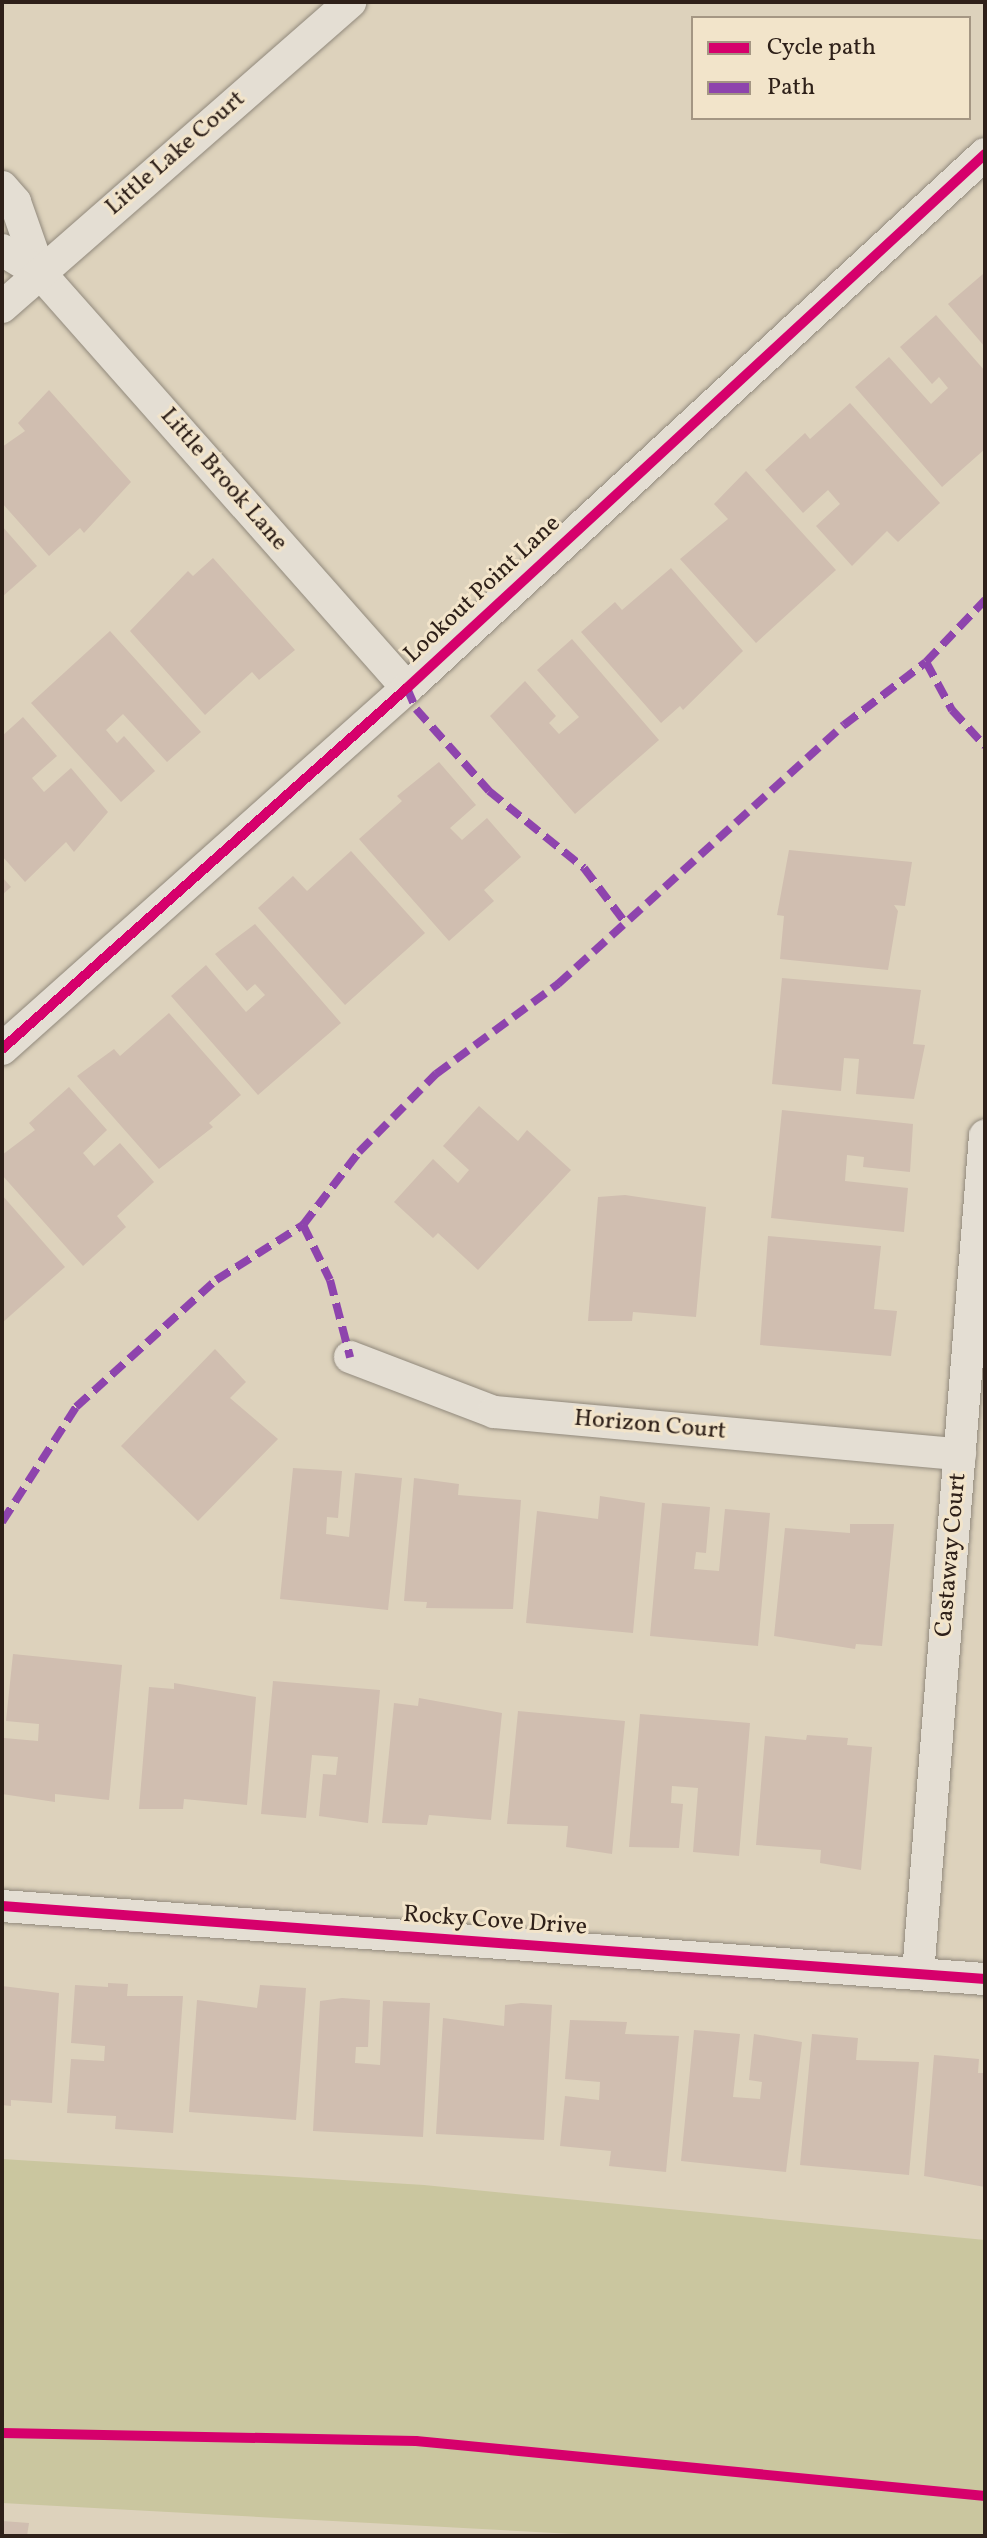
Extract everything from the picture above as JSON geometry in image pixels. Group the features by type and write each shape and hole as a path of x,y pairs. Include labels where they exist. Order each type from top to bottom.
{"street":[{"name":"Little Lake Court","path":"2,307 350,2"},
{"name":"Lookout Point Lane","path":"2,1049 407,688 985,154"},
{"name":"Little Brook Lane","path":"2,187 15,202 40,273"},
{"name":"Little Brook Lane","path":"2,250 40,273 407,688"},
{"name":"Castaway Court","path":"918,1974 985,1136"},
{"name":"Horizon Court","path":"350,1357 494,1412 960,1454"},
{"name":"Rocky Cove Drive","path":"2,1906 985,1979"}],"shaded area":[{"path":"2,2159 424,2185 985,2240 985,2536 610,2536 2,2503"}],"building":[{"path":"983,274 985,277 985,347 948,304"},
{"path":"936,315 985,371 985,449 942,487 855,387 889,357 931,404 948,388 939,377 932,384 900,347"},
{"path":"49,390 131,482 84,533 80,528 49,556 2,503 2,447 25,431 18,423"},
{"path":"850,403 940,503 898,542 887,531 852,566 816,526 840,504 828,490 803,513 765,470 805,433 810,439"},
{"path":"746,471 836,570 756,643 680,559 728,519 714,504"},
{"path":"2,526 37,566 2,597"},
{"path":"213,558 295,650 259,680 252,672 205,715 130,631 188,571 193,576"},
{"path":"671,568 743,651 683,710 680,706 661,723 581,632 615,602 622,610"},
{"path":"110,631 201,732 167,762 123,714 106,730 117,743 124,736 155,771 121,802 31,703"},
{"path":"572,639 659,740 575,814 490,716 525,681 556,716 549,723 559,734 579,717 537,670"},
{"path":"23,717 57,756 32,778 44,792 71,768 108,812 74,852 66,842 25,882 2,856 2,736"},
{"path":"439,762 476,805 450,828 462,840 487,818 521,857 484,890 494,901 449,941 359,839 402,801 397,796"},
{"path":"789,850 912,862 905,906 894,905 898,911 888,970 780,959 784,916 777,915"},
{"path":"351,851 425,933 345,1005 258,908 293,876 307,891"},
{"path":"2,877 11,887 2,895"},
{"path":"255,924 341,1023 258,1095 171,996 206,965 246,1012 265,995 255,984 247,991 215,954"},
{"path":"782,978 921,990 913,1044 925,1045 914,1099 856,1094 859,1059 844,1058 841,1091 772,1084"},
{"path":"169,1013 241,1095 209,1123 213,1127 159,1169 77,1076 114,1049 120,1056"},
{"path":"69,1087 107,1130 83,1153 94,1166 120,1143 154,1182 117,1216 126,1227 83,1266 2,1175 2,1155 35,1130 29,1123"},
{"path":"479,1106 518,1141 527,1130 571,1170 478,1270 438,1233 433,1238 394,1202 433,1159 458,1183 469,1170 443,1146"},
{"path":"782,1110 913,1124 910,1172 863,1167 864,1157 847,1155 845,1181 908,1188 904,1232 771,1218"},
{"path":"2,1195 65,1267 2,1323"},
{"path":"625,1195 706,1207 696,1317 633,1312 632,1321 588,1321 598,1197"},
{"path":"768,1236 881,1246 874,1309 897,1311 891,1356 760,1345"},
{"path":"215,1349 246,1382 230,1398 278,1439 198,1521 121,1446"},
{"path":"293,1468 342,1471 338,1518 327,1517 326,1534 349,1537 355,1473 402,1478 388,1610 280,1599"},
{"path":"414,1478 459,1484 458,1495 521,1500 513,1609 426,1608 427,1602 404,1601"},
{"path":"600,1496 645,1503 633,1633 526,1623 537,1511 598,1519"},
{"path":"662,1503 710,1507 706,1553 696,1552 694,1569 719,1571 725,1509 770,1513 758,1646 650,1636"},
{"path":"850,1524 894,1524 882,1646 856,1644 855,1649 774,1636 785,1528 850,1533"},
{"path":"13,1654 122,1665 109,1800 55,1794 55,1802 2,1794 4,1738 38,1741 39,1724 6,1721"},
{"path":"273,1681 380,1690 368,1823 319,1816 323,1774 336,1775 338,1757 312,1755 306,1818 261,1814"},
{"path":"174,1683 256,1697 247,1805 184,1799 183,1809 139,1809 149,1687 174,1689"},
{"path":"419,1698 502,1713 491,1820 429,1815 427,1825 382,1823 394,1703 418,1706"},
{"path":"518,1711 625,1721 612,1854 566,1847 568,1826 507,1824"},
{"path":"640,1714 750,1723 739,1856 693,1852 698,1788 672,1786 671,1803 683,1804 679,1848 629,1847"},
{"path":"807,1735 848,1738 847,1745 872,1747 861,1870 820,1863 821,1850 756,1845 765,1736 806,1740"},
{"path":"108,1983 128,1984 127,1996 183,1996 173,2133 115,2129 116,2116 67,2113 71,2059 104,2061 105,2046 71,2043 75,1985 108,1987"},
{"path":"260,1985 306,1988 296,2120 189,2112 197,2000 257,2008"},
{"path":"2,1986 59,1993 52,2103 11,2100 11,2106 2,2105"},
{"path":"342,1998 370,2000 368,2047 356,2047 355,2063 380,2065 383,2001 430,2003 423,2137 313,2131 320,2001"},
{"path":"505,2005 552,2005 544,2140 436,2134 443,2018 504,2026"},
{"path":"570,2020 627,2022 625,2034 679,2036 666,2172 609,2166 611,2151 560,2146 565,2096 599,2100 600,2082 565,2079"},
{"path":"694,2030 740,2034 733,2097 760,2099 762,2082 749,2080 754,2034 802,2042 786,2172 681,2161"},
{"path":"812,2034 858,2038 856,2060 919,2062 909,2175 800,2165"},
{"path":"934,2055 979,2059 978,2073 985,2073 985,2187 924,2176"},
{"path":"2,2521 29,2523 27,2536 2,2536"}],"marked path":[{"path":"2,1522 76,1407 216,1280 303,1225 359,1152 436,1074 558,984 844,725 926,662 985,600"},
{"path":"926,662 952,710 985,746"},
{"path":"407,688 416,709 489,791 584,868 624,921"},
{"path":"303,1225 330,1280 350,1357"}],"cycle path":[{"path":"2,1049 407,688 985,154"},
{"path":"2,1906 985,1979"},
{"path":"2,2433 416,2441 985,2496"}]}
